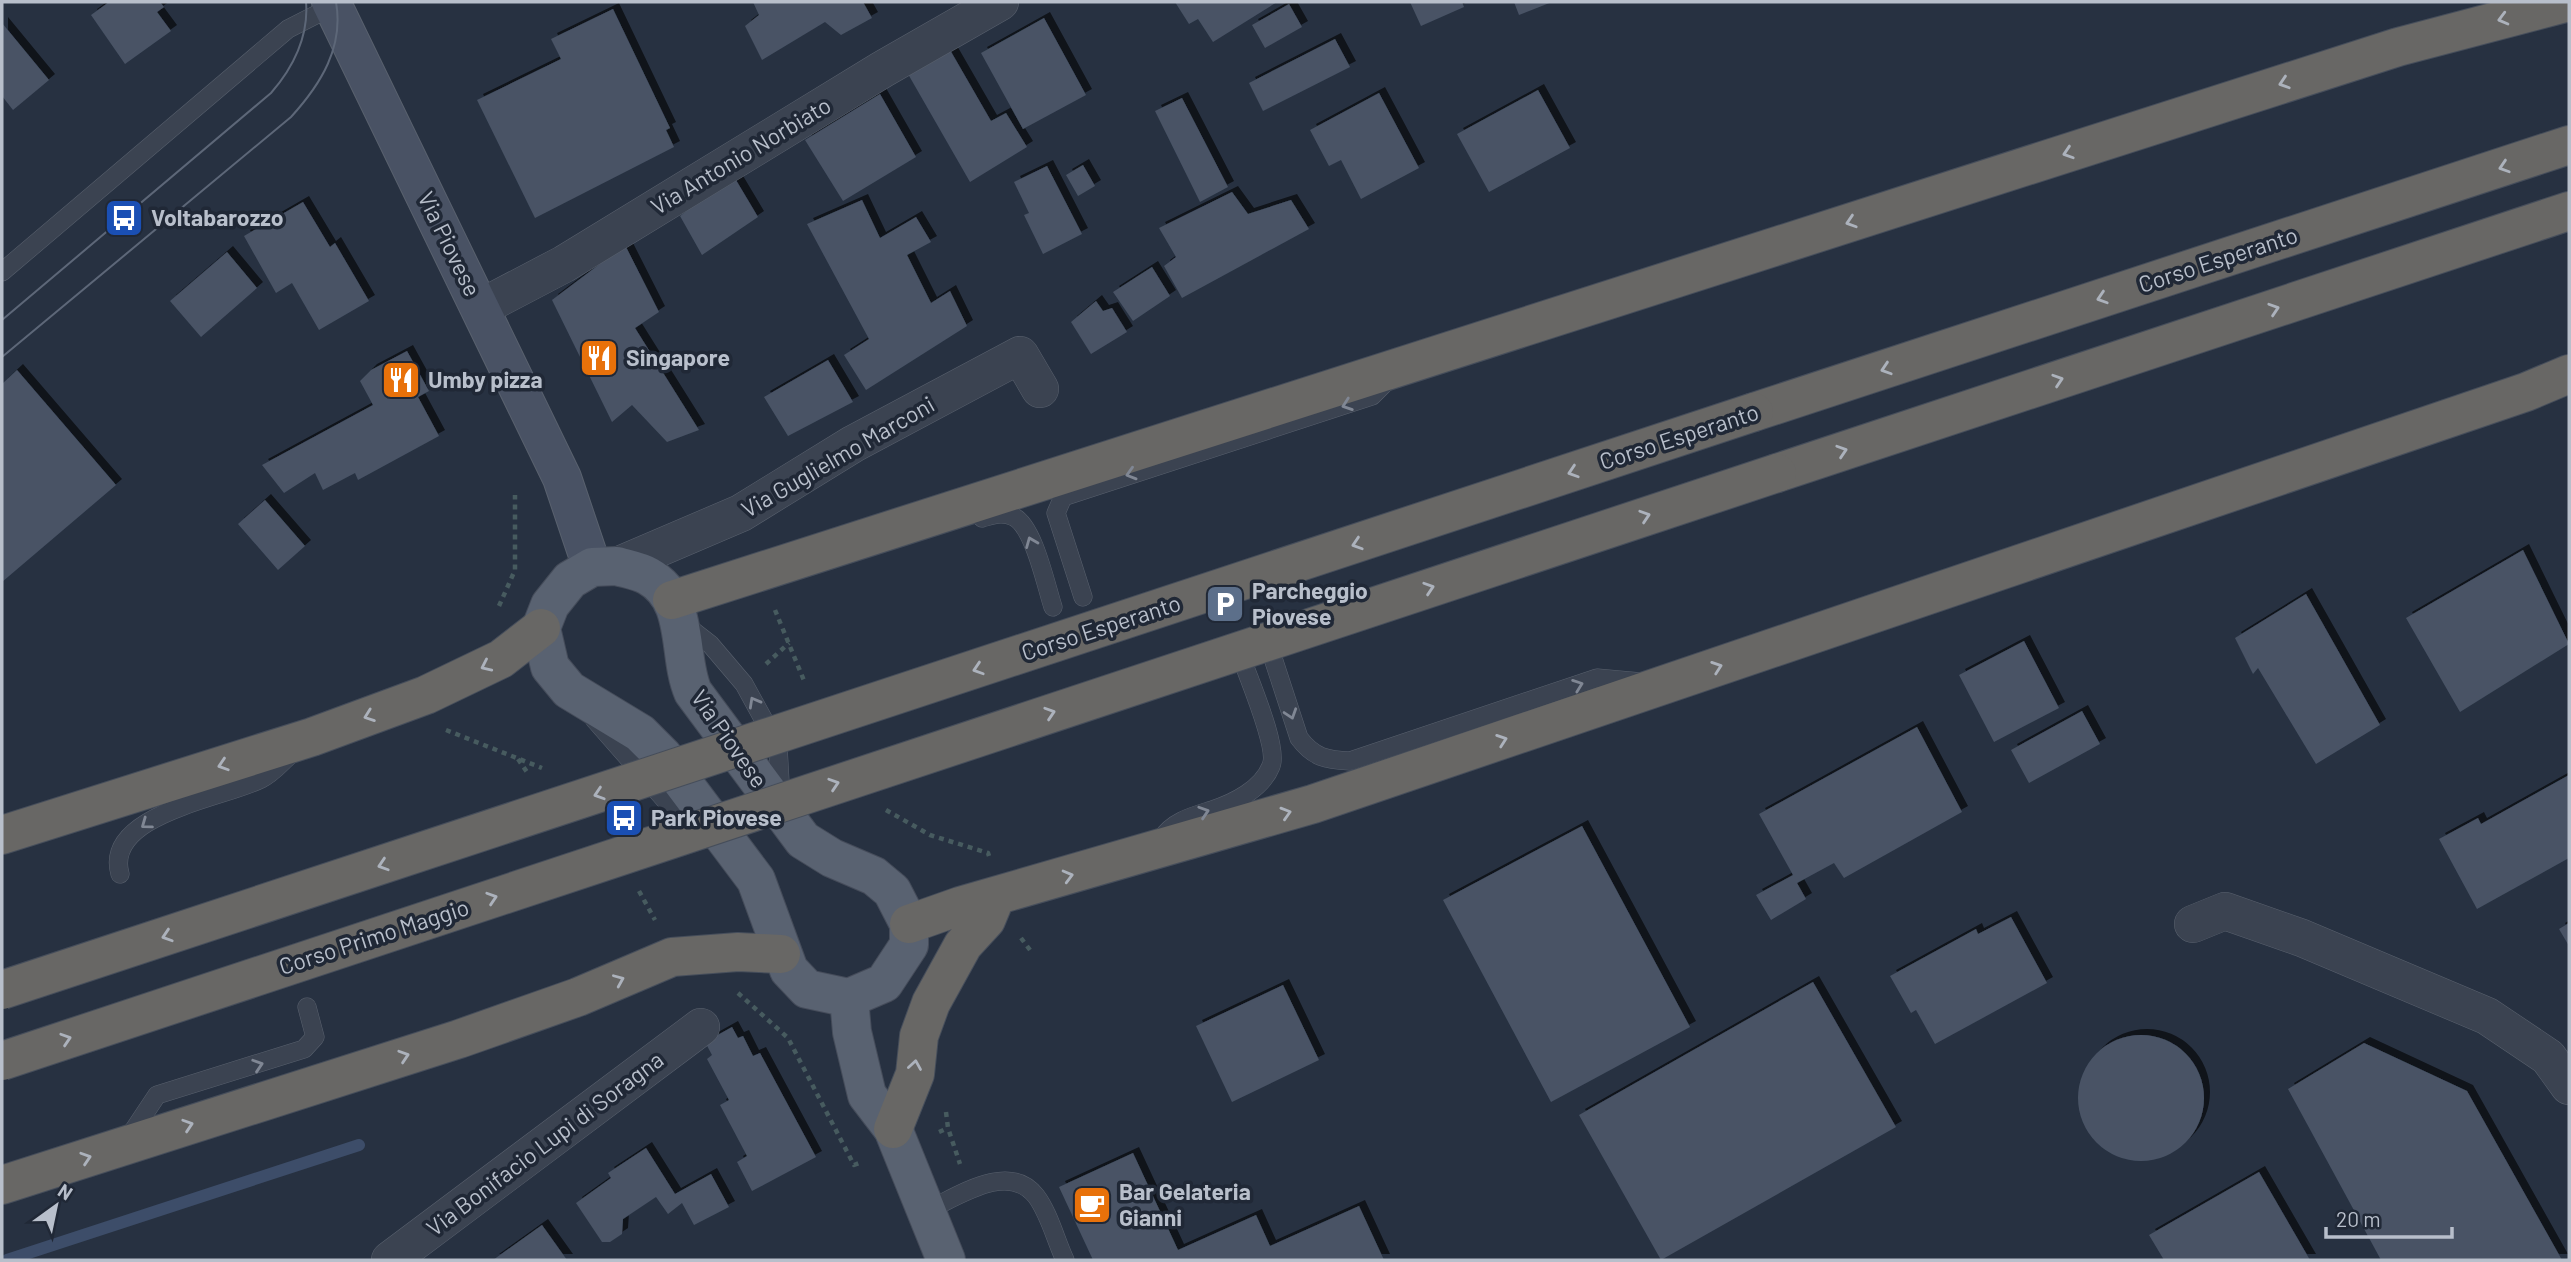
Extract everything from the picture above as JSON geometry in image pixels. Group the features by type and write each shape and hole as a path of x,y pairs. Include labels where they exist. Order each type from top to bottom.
{"highway":[{"path":"676,611 888,530 2398,47 2569,2"},
{"name":"Corso Esperanto","path":"2,990 2569,145"},
{"path":"764,813 2569,211"},
{"path":"909,924 1313,804 2513,396 2569,374"},
{"path":"2,835 312,737 451,683 501,659 541,628"},
{"name":"Corso Primo Maggio","path":"2,1061 764,813"},
{"path":"893,1129 915,1074 919,1036 931,1003 963,945 986,920 996,896"},
{"path":"2,1185 459,1039 578,997 672,957 738,952 781,954"}],"main road":[{"name":"Via Piovese","path":"332,4 605,566"},
{"path":"676,611 649,576 605,566 570,580 550,605 541,628 550,667 569,690 640,733 663,756 730,849 756,880 769,909 781,954 789,970 807,989 849,998 884,983 909,945 909,924"},
{"name":"Via Piovese","path":"676,611 685,674 764,813 832,858 874,876 892,891 909,924"},
{"path":"849,998 852,1032 867,1095 893,1129 924,1212 946,1260"}],"street":[{"name":"Via Antonio Norbiato","path":"480,308 564,264 883,69 1000,2"},
{"name":"Via Guglielmo Marconi","path":"605,566 741,513 853,444 1020,355 1041,388"},
{"path":"2193,924 2225,911 2302,938 2487,1016 2548,1057 2569,1086"},
{"name":"Via Bonifacio Lupi di Soragna","path":"390,1260 701,1027"}],"lane":[{"path":"2,272 288,29 332,4"},
{"path":"1083,597 1056,513 1063,497 1372,396 1401,366"},
{"path":"888,530 923,537 999,513 1014,517 1029,535 1053,607"},
{"path":"1270,649 1299,738 1308,751 1324,760 1350,761 1597,678 1666,685"},
{"path":"1152,853 1166,831 1185,818 1226,805 1259,785 1272,765 1272,748 1242,659"},
{"path":"120,874 117,862 121,848 146,821 263,779 312,737"},
{"path":"123,1146 157,1095 303,1049 315,1037 307,1007"},
{"path":"924,1212 1002,1179 1018,1181 1036,1196 1065,1260"}],"path":[{"path":"491,616 505,598 515,570 515,495"},
{"path":"438,726 517,758"},
{"path":"730,987 758,1008 788,1038 854,1165"}],"building":[{"path":"109,2 160,2 164,7 157,12 171,31 125,64 91,15"},
{"path":"753,2 863,2 872,18 841,35 825,22 762,60 745,26 759,15"},
{"path":"1175,2 1277,2 1213,42 1198,19 1189,24"},
{"path":"1410,2 1462,2 1464,7 1421,26"},
{"path":"1514,2 1552,2 1519,15"},
{"path":"1289,4 1302,27 1265,48 1252,25"},
{"path":"613,9 670,128 666,130 674,147 535,218 477,100 561,59 551,39"},
{"path":"1044,18 1086,95 1023,129 981,53"},
{"path":"2,23 49,80 13,110 2,96"},
{"path":"1335,39 1350,67 1263,111 1249,83"},
{"path":"946,43 991,121 1006,113 1027,147 970,182 904,67"},
{"path":"1538,90 1570,148 1489,192 1457,134"},
{"path":"1379,93 1419,168 1361,199 1341,160 1329,166 1310,130"},
{"path":"880,94 916,157 843,201 805,140"},
{"path":"1182,98 1228,187 1200,202 1155,111"},
{"path":"1083,165 1095,186 1078,196 1066,175"},
{"path":"1047,166 1082,234 1043,254 1024,215 1029,213 1014,182"},
{"path":"733,175 758,217 702,255 680,216"},
{"path":"1232,192 1248,214 1291,200 1309,229 1182,298 1164,266 1176,257 1159,228"},
{"path":"862,200 880,238 916,217 931,242 907,255 931,303 950,291 967,326 866,390 844,355 869,339 807,224"},
{"path":"303,202 330,247 335,243 369,301 319,330 292,283 276,293 244,236"},
{"path":"625,245 659,312 635,328 699,430 667,442 632,405 612,422 552,300"},
{"path":"227,252 257,288 201,337 170,301"},
{"path":"1152,267 1170,296 1133,321 1113,292"},
{"path":"1096,301 1103,311 1112,308 1127,332 1091,354 1071,322"},
{"path":"407,351 429,391 418,397 439,436 358,480 355,473 323,490 315,473 284,493 262,465 373,405 360,381 371,370"},
{"path":"828,360 853,402 788,436 764,397"},
{"path":"17,370 116,485 2,582 2,384"},
{"path":"265,500 305,546 278,570 238,524"},
{"path":"2523,550 2569,644 2460,712 2406,618"},
{"path":"2306,594 2380,725 2316,764 2258,668 2253,674 2235,638"},
{"path":"2024,641 2059,708 1994,742 1959,675"},
{"path":"2082,711 2100,744 2029,783 2011,750"},
{"path":"1917,727 1962,812 1844,878 1834,863 1797,883 1806,899 1771,920 1756,895 1793,875 1759,814"},
{"path":"2569,775 2569,858 2477,909 2439,839 2478,818 2481,824"},
{"path":"1582,826 1690,1027 1551,1102 1443,900"},
{"path":"2011,917 2047,983 1935,1044 1916,1010 1911,1013 1890,976 1976,929 1978,934"},
{"path":"2569,923 2569,946 2559,929"},
{"path":"1813,982 1896,1127 1661,1260 1579,1115"},
{"path":"1283,985 1319,1060 1232,1102 1196,1026"},
{"path":"732,1027 738,1038 743,1036 753,1056 760,1053 816,1157 752,1191 737,1162 747,1156 720,1105 729,1100 707,1059 712,1055 705,1042"},
{"path":"2141,1035 2165,1040 2186,1053 2199,1074 2204,1098 2199,1122 2186,1143 2165,1156 2141,1161 2117,1156 2096,1143 2083,1122 2078,1098 2083,1074 2096,1053 2117,1040"},
{"path":"2364,1043 2467,1091 2562,1260 2381,1260 2288,1089"},
{"path":"646,1148 675,1194 711,1174 729,1207 694,1225 682,1203 668,1214 656,1197 623,1219 622,1234 610,1242 602,1242 576,1203 611,1178 608,1173"},
{"path":"1133,1153 1178,1250 1256,1215 1270,1246 1359,1206 1384,1260 1093,1260 1059,1187"},
{"path":"2259,1172 2310,1260 2164,1260 2149,1235"},
{"path":"542,1225 567,1260 493,1260"}],"waterway":[{"path":"7,1260 359,1145"}],"tram line":[{"path":"2,320 271,93 298,51 305,27 306,2"},
{"path":"2,357 291,117 312,91 328,64 337,34 336,2"}],"place":[{"name":"Voltabarozzo","path":"124,218"},
{"name":"Singapore","path":"599,358"},
{"name":"Umby pizza","path":"401,380"},
{"name":"Parcheggio Piovese","path":"1225,604"},
{"name":"Park Piovese","path":"624,818"},
{"name":"Bar Gelateria Gianni","path":"1092,1205"}]}
